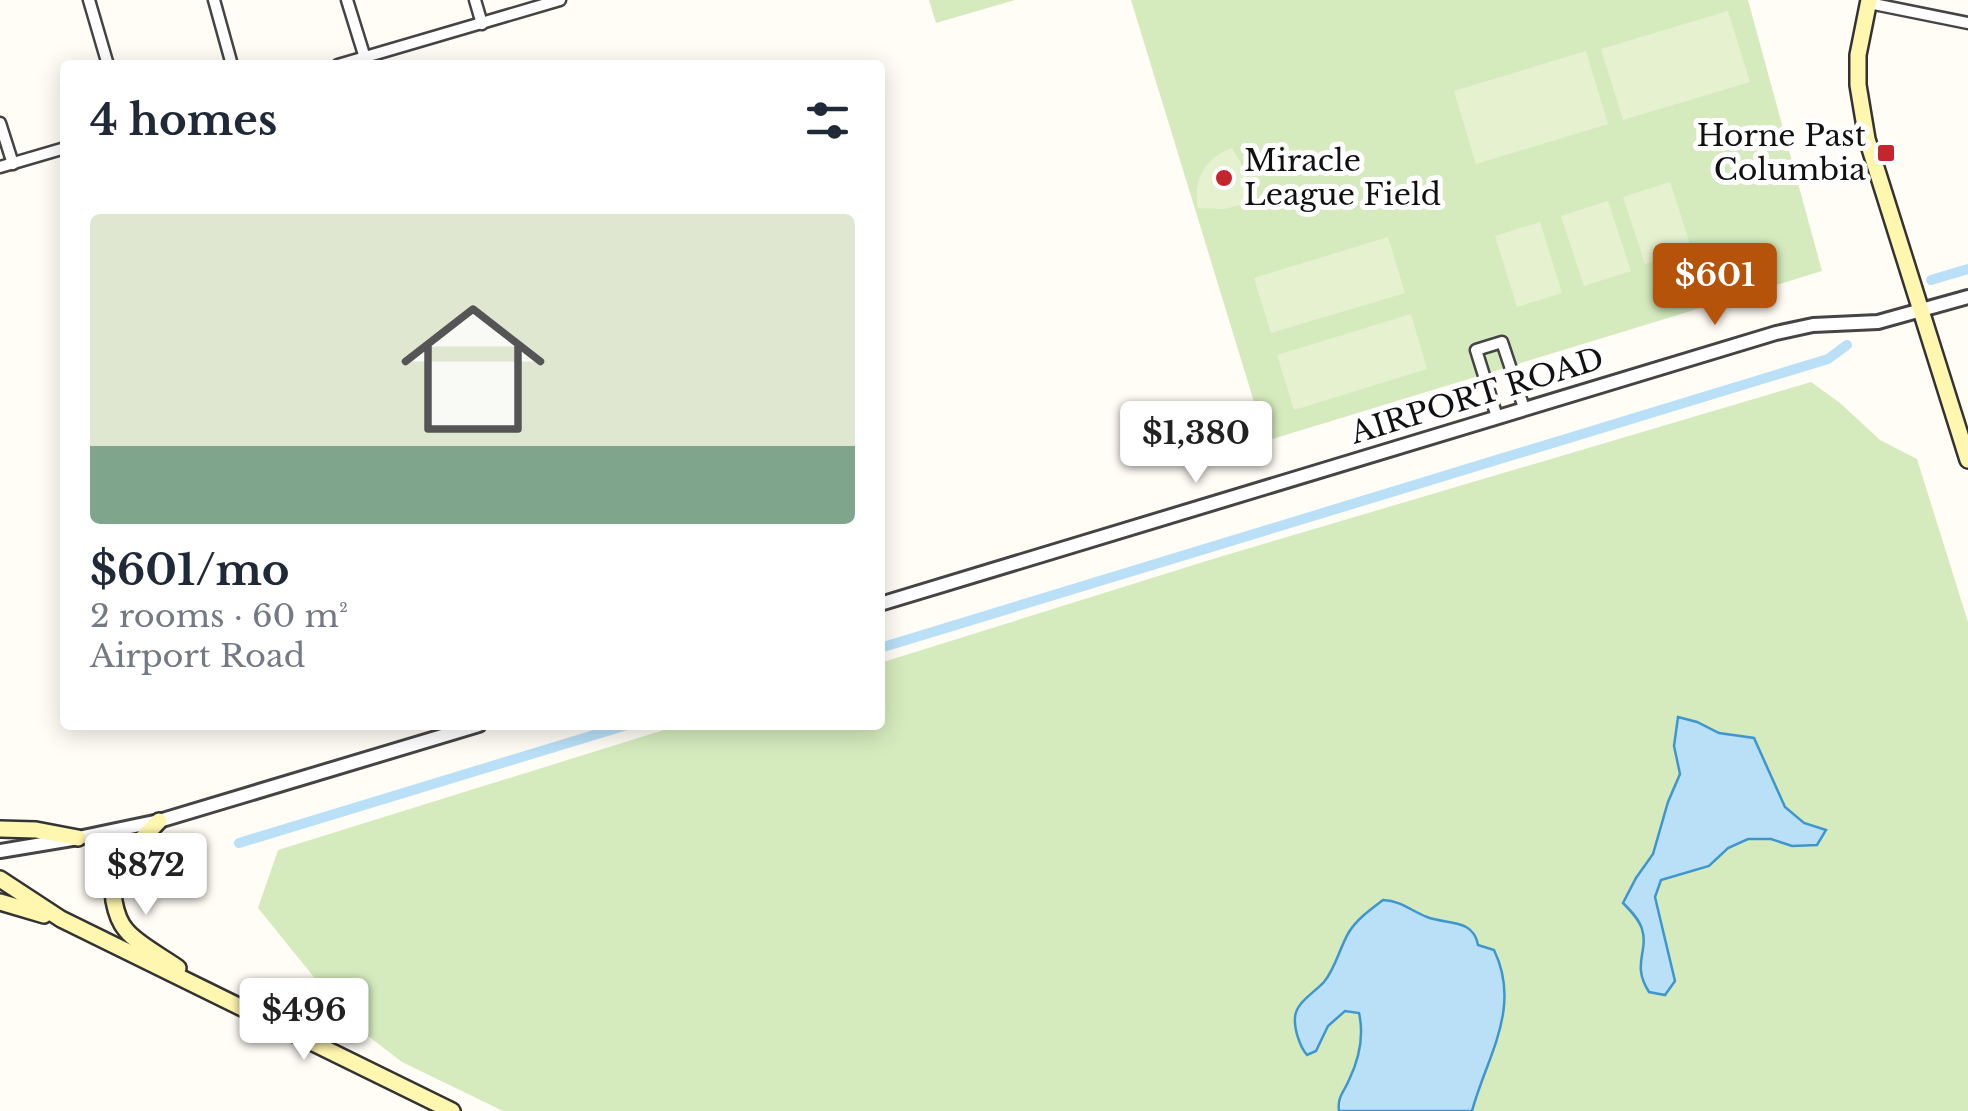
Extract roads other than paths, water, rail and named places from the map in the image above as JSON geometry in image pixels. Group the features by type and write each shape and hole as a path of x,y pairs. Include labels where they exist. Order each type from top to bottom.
{"main road":[{"path":"1869,2 1858,56 1867,139 1968,460"},
{"path":"159,821 124,859 115,875 116,914 127,932 214,994"},
{"path":"0,830 36,830 78,838"},
{"path":"0,879 61,919 452,1111"},
{"path":"0,902 61,919"}],"street":[{"path":"89,0 107,60"},
{"path":"214,0 231,60"},
{"path":"347,0 364,58"},
{"path":"475,0 482,24"},
{"path":"357,60 560,0"},
{"path":"1869,2 1968,23"},
{"path":"0,123 12,164"},
{"path":"0,168 60,150"},
{"name":"AIRPORT ROAD","path":"885,602 1776,333 1812,325 1878,322 1968,298"},
{"path":"1497,417 1476,350 1502,342 1524,408"},
{"path":"0,851 159,821 462,730"}],"water":[{"path":"1678,717 1719,733 1754,738 1785,807 1804,823 1826,830 1817,845 1792,846 1771,839 1748,839 1728,848 1709,866 1661,880 1655,897 1675,981 1665,995 1649,992 1644,982 1642,929 1623,903 1653,854 1680,774 1674,746"},
{"path":"1383,900 1465,926 1478,945 1494,950 1502,971 1503,1012 1472,1111 1339,1111 1340,1098 1360,1047 1359,1013 1345,1011 1328,1026 1316,1051 1307,1055 1300,1043 1295,1022 1298,1007 1324,982 1352,927"}],"waterway":[{"path":"1931,280 1968,269"},
{"path":"885,646 1828,359 1847,345"},
{"path":"239,843 611,730"}],"place":[{"name":"Horne Past Columbia","path":"1886,153"},
{"name":"Miracle League Field","path":"1224,178"}]}
